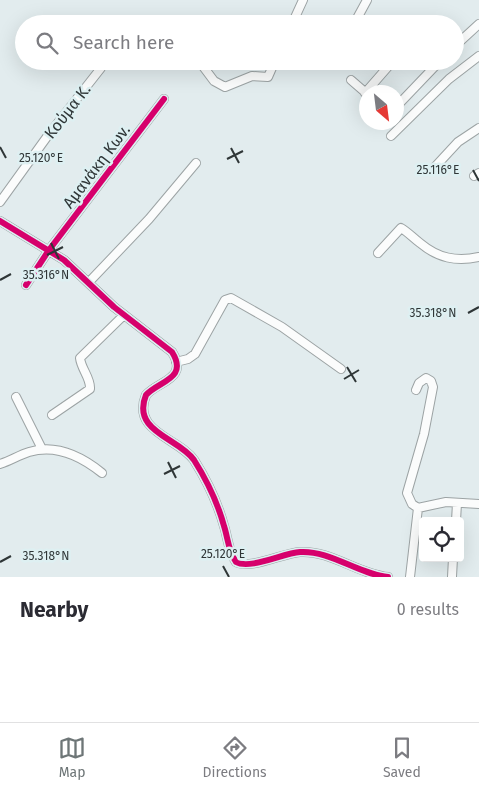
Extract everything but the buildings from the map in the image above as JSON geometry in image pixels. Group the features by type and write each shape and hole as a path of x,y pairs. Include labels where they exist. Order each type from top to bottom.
{"street":[{"path":"296,15 303,0"},
{"path":"359,15 367,0"},
{"path":"464,38 479,24"},
{"path":"464,68 479,56"},
{"name":"Κούμα Κ.","path":"0,202 49,134 99,70"},
{"path":"206,70 214,81 225,87 252,76 268,77 271,70"},
{"path":"373,85 385,70"},
{"path":"404,99 432,70"},
{"path":"391,136 462,70"},
{"path":"351,80 359,87"},
{"name":"Αμανάκη Κων.","path":"26,285 49,250 164,99"},
{"path":"432,169 458,142 479,128"},
{"path":"89,282 149,219 196,163"},
{"path":"0,221 49,250 89,282 124,315 168,348 176,362 172,377 146,395 144,403 145,416 157,432 186,452 195,461 221,517 230,549 236,562 250,564 287,554 306,552 333,559 367,573 388,577"},
{"path":"378,253 401,228 425,247 446,258 460,261 479,257"},
{"path":"176,362 190,358 195,354 225,300 231,298 282,327 341,369"},
{"path":"52,414 90,389 91,384 81,365 80,358 124,315"},
{"path":"416,390 419,383 426,378 431,381 433,387 424,434 407,493 412,504 418,508 436,503 479,504"},
{"path":"16,397 42,449"},
{"path":"0,464 42,449 55,449 84,460 102,473"},
{"path":"456,517 457,503"},
{"path":"410,577 418,508"},
{"path":"452,577 453,562"}],"cycle path":[{"path":"26,285 49,250 164,99"},
{"path":"0,221 64,260 114,307 172,352 177,368 170,378 146,395 143,408 145,418 159,433 187,452 194,460 215,500 233,558 236,562 242,564 258,563 293,553 311,552 333,558 366,572 388,577"}]}
